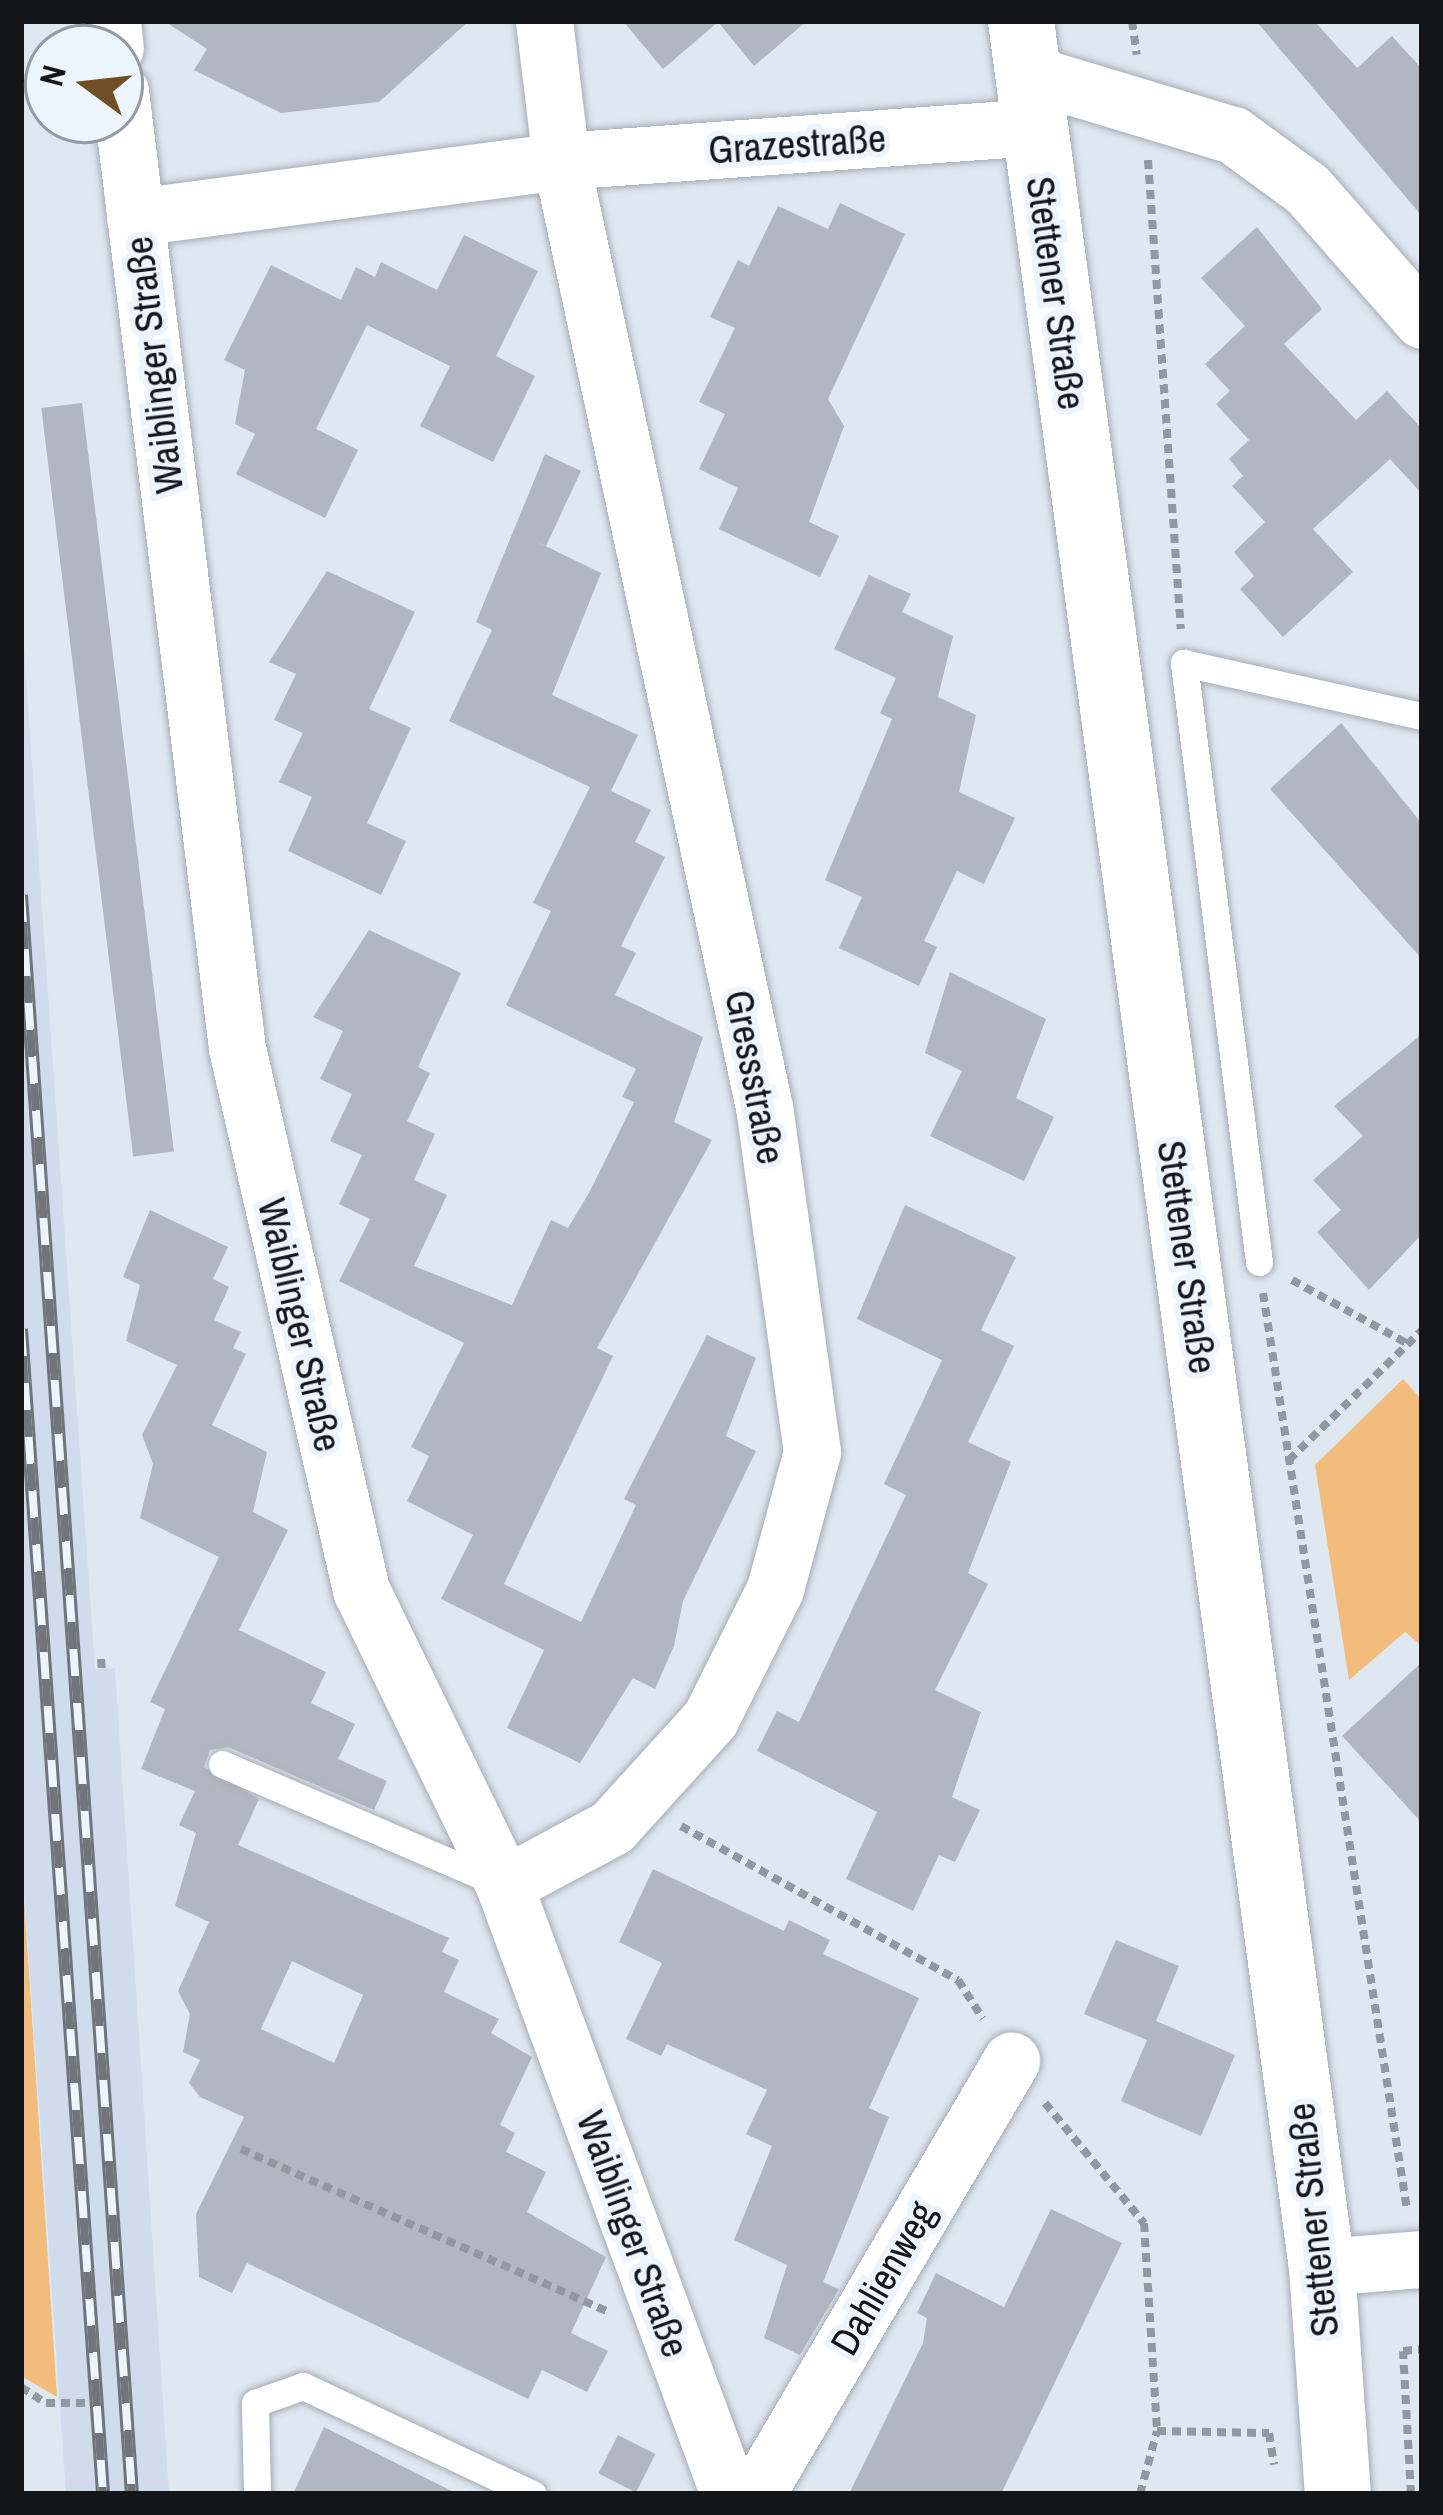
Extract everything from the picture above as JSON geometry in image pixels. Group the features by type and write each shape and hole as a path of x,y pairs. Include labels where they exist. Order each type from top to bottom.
{"street":[{"path":"544,21 561,161"},
{"name":"Grazestraße","path":"135,217 561,161 1026,73 1233,135 1307,189 1422,320"},
{"name":"Stettener Straße","path":"1026,73 1322,2267 1308,2492"},
{"name":"Waiblinger Straße","path":"126,144 237,1048 361,1590 504,1886 729,2494"},
{"name":"Gressstraße","path":"504,1886 612,1827 710,1719 775,1589 812,1453 764,1107 561,161"},
{"name":"Dahlienweg","path":"756,2494 1011,2061"},
{"path":"1322,2267 1420,2259"}],"lane":[{"path":"1259,1262 1184,663 1422,716"},
{"path":"222,1764 504,1886"},
{"path":"257,2494 255,2403 303,2386 533,2494"}],"path":[{"path":"1132,21 1144,106 1184,663"},
{"path":"1259,1262 1408,1343"},
{"path":"1259,1262 1420,2259"},
{"path":"1288,1461 1422,1330"},
{"path":"241,2149 673,2341"},
{"path":"1411,2494 1403,2351 1422,2349"},
{"path":"21,2387 46,2403 85,2403"},
{"path":"1140,2494 1157,2432 1269,2433 1308,2492"}],"shaded area":[{"path":"21,605 95,1669 115,1668 169,2494 66,2494 21,1848"},
{"path":"1403,1379 1422,1400 1422,1646 1405,1632 1349,1680 1315,1465"},
{"path":"21,1853 57,2397 21,2376"}],"building":[{"path":"164,21 469,21 379,102 281,113 194,70 207,49"},
{"path":"623,21 807,21 754,66 718,22 663,69"},
{"path":"1256,21 1314,21 1357,68 1392,36 1422,69 1422,216"},
{"path":"840,203 905,234 828,399 844,426 809,522 839,536 820,577 719,529 738,488 699,469 725,414 699,402 735,328 710,317 738,260 749,266 778,206 828,229"},
{"path":"1257,227 1322,309 1284,344 1356,420 1387,391 1422,429 1422,494 1390,459 1313,529 1353,572 1283,637 1240,589 1254,576 1234,552 1265,522 1232,486 1243,476 1229,459 1249,440 1216,404 1230,391 1205,364 1245,326 1201,278"},
{"path":"464,235 538,271 496,356 535,376 493,462 420,426 450,366 367,325 316,429 358,450 325,518 236,474 255,434 235,424 245,370 224,360 271,265 341,300 356,267 375,277 381,262 437,290"},
{"path":"82,403 174,1151 133,1156 41,408"},
{"path":"545,454 581,471 546,546 529,538 601,573 552,695 638,735 611,791 651,810 635,842 665,857 621,946 636,953 615,995 703,1037 674,1122 712,1140 597,1348 613,1356 504,1584 581,1622 636,1505 624,1499 707,1335 756,1358 726,1436 756,1451 683,1601 674,1646 655,1689 633,1678 580,1763 507,1728 544,1650 441,1599 473,1535 407,1501 429,1456 411,1447 464,1343 339,1281 370,1219 339,1204 362,1155 330,1141 352,1094 320,1079 343,1031 313,1017 369,930 461,973 418,1067 430,1073 407,1121 435,1134 414,1180 447,1195 414,1266 512,1305 551,1220 568,1228 590,1191 634,1102 622,1097 636,1069 506,1005 551,911 533,903 590,787 449,721 492,630 476,622"},
{"path":"327,571 415,612 369,709 411,728 367,823 406,841 381,895 288,851 312,797 279,782 303,733 274,720 296,674 269,662"},
{"path":"869,575 911,594 902,612 953,636 938,697 976,715 959,792 1015,818 984,884 957,871 924,941 937,947 919,986 839,948 862,897 825,880 892,719 880,713 896,678 834,649"},
{"path":"1341,723 1422,824 1422,959 1270,789"},
{"path":"950,972 1046,1019 1016,1098 1054,1117 1024,1181 930,1136 962,1071 925,1053"},
{"path":"1422,1034 1422,1234 1369,1290 1317,1232 1341,1210 1313,1180 1363,1136 1334,1106"},
{"path":"905,1205 1016,1257 981,1330 1014,1346 968,1442 1011,1462 968,1573 988,1584 935,1690 981,1712 952,1797 980,1810 955,1862 939,1855 913,1911 846,1879 877,1812 757,1751 777,1711 799,1722 906,1495 884,1484 942,1360 857,1319"},
{"path":"150,1210 228,1247 213,1279 229,1287 214,1320 241,1332 233,1348 246,1354 212,1425 267,1452 253,1512 288,1530 239,1630 326,1672 311,1703 355,1724 338,1759 387,1781 374,1810 228,1747 210,1750 204,1767 259,1799 238,1845 449,1938 442,1952 459,1960 444,1992 499,2019 491,2033 532,2057 500,2125 515,2133 506,2152 546,2172 527,2212 606,2257 571,2333 608,2351 587,2392 542,2370 528,2399 247,2263 232,2293 199,2277 196,2214 244,2117 200,2097 189,2083 200,2060 183,2052 190,2014 178,1991 209,1922 175,1906 196,1833 179,1825 195,1791 141,1769 165,1709 150,1702 219,1557 140,1518 153,1464 142,1435 177,1365 126,1341 140,1285 123,1277","holes":["292,1961 363,1995 334,2063 261,2029"]},
{"path":"1422,1662 1422,1823 1342,1736"},
{"path":"653,1869 784,1931 789,1920 830,1940 823,1954 919,1998 869,2108 889,2117 823,2282 839,2289 800,2355 764,2338 787,2265 734,2240 772,2146 746,2134 767,2090 667,2044 661,2056 626,2039 662,1963 619,1942"},
{"path":"1116,1940 1179,1966 1156,2021 1235,2055 1201,2136 1121,2101 1147,2040 1084,2014"},
{"path":"1051,2209 1122,2243 1001,2494 849,2494 923,2343 927,2318 917,2313 936,2273 1004,2307"},
{"path":"324,2427 458,2494 293,2494"},
{"path":"618,2435 655,2454 636,2492 598,2473"}],"railway":[{"path":"21,895 132,2494"},
{"path":"21,1329 103,2494"}]}
